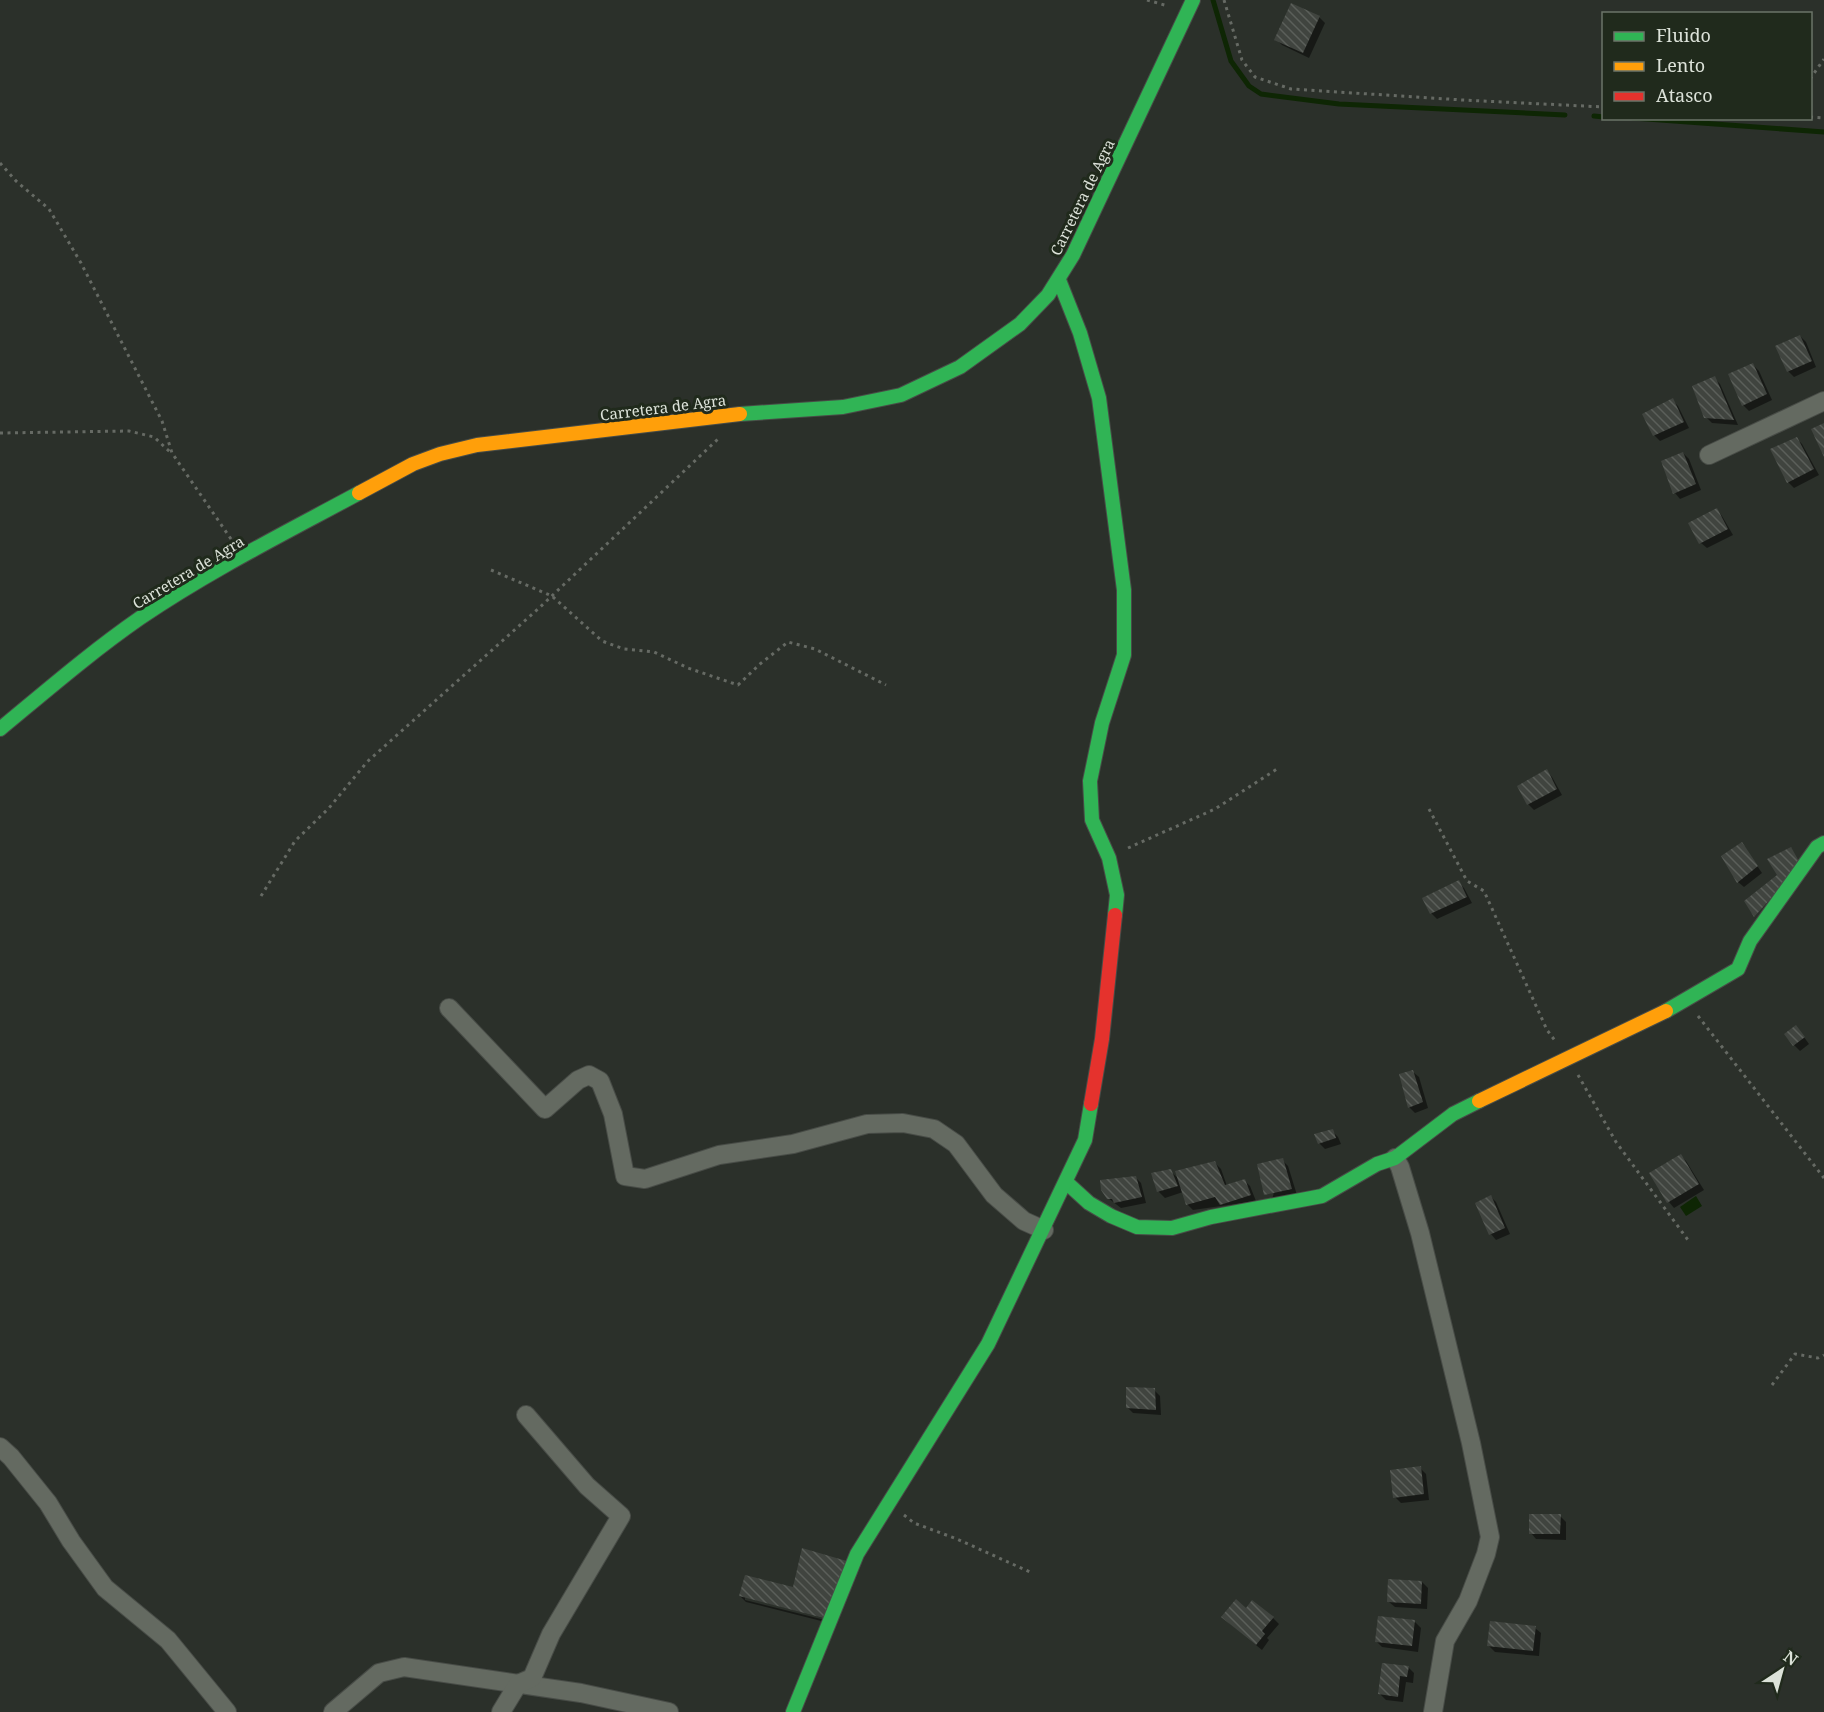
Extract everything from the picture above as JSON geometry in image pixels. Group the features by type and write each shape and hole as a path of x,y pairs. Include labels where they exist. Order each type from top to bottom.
{"street":[{"name":"Carretera de Agra","path":"0,729 83,662 162,604 244,556 413,464 440,454 477,445 869,403 901,395 929,384 1008,333 1032,313 1059,280 1085,232 1193,0"},
{"path":"793,1712 857,1554 988,1344 1085,1140 1102,1039 1117,896 1109,858 1092,820 1090,781 1102,723 1124,655 1124,590 1099,398 1080,333 1059,280"},
{"path":"1709,455 1824,400"},
{"path":"1066,1182 1089,1203 1110,1216 1137,1227 1172,1228 1211,1217 1323,1196 1377,1164 1395,1158 1453,1114 1568,1057 1633,1028 1738,969 1750,941 1817,847 1824,843"},
{"path":"449,1008 545,1109 578,1080 589,1075 600,1081 613,1114 625,1176 645,1179 719,1155 793,1144 867,1124 903,1123 934,1129 956,1144 994,1195 1024,1221 1044,1230"},
{"path":"1395,1158 1400,1167 1420,1233 1471,1443 1490,1537 1468,1601 1445,1641 1433,1712"},
{"path":"501,1712 518,1684 532,1678 551,1634 621,1516 587,1486 526,1415"},
{"path":"0,1447 11,1457 48,1503 71,1541 105,1588 168,1640 227,1712"},
{"path":"333,1712 380,1673 405,1667 581,1693 669,1712"}],"path":[{"path":"1224,0 1242,60 1255,77 1291,89 1602,107"},
{"path":"1812,76 1824,59"},
{"path":"0,164 49,209 81,262 162,421 172,453"},
{"path":"0,433 129,431 154,437 172,453 244,556"},
{"path":"261,896 295,841 329,808 367,762 552,596 720,436"},
{"path":"491,570 552,596 602,641 624,650 654,652 688,668 738,685 788,642 815,649 886,685"},
{"path":"1109,858 1147,838 1215,809 1277,769"},
{"path":"1430,809 1467,881 1484,891 1547,1030 1568,1057 1616,1142 1688,1240"},
{"path":"1680,1003 1697,1014 1824,1178"},
{"path":"1772,1385 1795,1354 1818,1358 1824,1356"},
{"path":"896,1491 894,1506 914,1523 957,1539 1030,1572"}],"shaded area":[{"path":"1696,1196 1702,1206 1686,1216 1680,1207"}],"building":[{"path":"1291,3 1320,16 1303,53 1274,40"},
{"path":"1800,335 1812,361 1787,372 1775,346"},
{"path":"1753,363 1767,394 1742,406 1728,374"},
{"path":"1715,376 1734,420 1704,418 1692,386"},
{"path":"1673,398 1684,422 1653,436 1642,414"},
{"path":"1824,423 1824,457 1811,429"},
{"path":"1797,437 1814,469 1787,483 1770,449"},
{"path":"1683,452 1696,484 1673,494 1661,461"},
{"path":"1717,508 1728,529 1699,544 1688,523"},
{"path":"1547,769 1557,789 1527,805 1517,786"},
{"path":"1742,842 1758,866 1737,883 1721,856"},
{"path":"1791,847 1801,865 1754,917 1744,901 1777,875 1767,859"},
{"path":"1459,880 1467,897 1430,914 1422,898"},
{"path":"1796,1025 1805,1037 1793,1046 1784,1034"},
{"path":"1413,1070 1423,1102 1408,1108 1399,1074"},
{"path":"1333,1129 1336,1138 1318,1144 1314,1134"},
{"path":"1681,1154 1699,1184 1667,1203 1649,1173"},
{"path":"1283,1158 1292,1189 1264,1195 1257,1164"},
{"path":"1215,1161 1225,1185 1245,1179 1251,1195 1220,1205 1215,1197 1186,1205 1175,1171"},
{"path":"1171,1169 1178,1186 1157,1192 1151,1173"},
{"path":"1136,1176 1142,1197 1114,1203 1112,1199 1107,1199 1101,1190 1100,1180"},
{"path":"1491,1195 1505,1228 1489,1235 1475,1203"},
{"path":"1126,1387 1155,1388 1156,1410 1126,1408"},
{"path":"1421,1466 1424,1494 1393,1498 1390,1470"},
{"path":"1529,1514 1561,1514 1560,1534 1529,1534"},
{"path":"802,1548 850,1562 827,1619 739,1596 745,1575 793,1587"},
{"path":"1388,1579 1422,1581 1421,1604 1387,1602"},
{"path":"1236,1599 1246,1608 1252,1600 1274,1617 1262,1631 1265,1634 1256,1645 1221,1617"},
{"path":"1378,1616 1415,1620 1412,1646 1375,1642"},
{"path":"1490,1621 1536,1626 1533,1651 1487,1646"},
{"path":"1382,1663 1409,1666 1407,1677 1400,1676 1398,1697 1378,1694"}],"waterway":[{"path":"1213,0 1231,61 1249,86 1261,94 1339,104 1565,115"},
{"path":"1594,116 1602,117"},
{"path":"1660,120 1824,132"}],"traffic: fast":[{"path":"740,414 843,407 901,395 960,367 1020,324 1048,295 1073,255 1193,0"},
{"path":"1059,280 1080,333 1099,398 1124,590 1124,655 1102,723 1090,781 1092,820 1109,858 1117,895 1115,915"},
{"path":"0,729 104,644 140,618 193,584 359,493"},
{"path":"1666,1011 1738,969 1750,941 1817,847 1824,843"},
{"path":"1066,1182 1089,1203 1111,1216 1137,1227 1172,1228 1211,1217 1322,1196 1377,1164 1395,1158 1453,1114 1479,1101"},
{"path":"793,1712 857,1554 988,1344 1085,1140 1091,1104"}],"traffic: slow":[{"path":"359,493 413,464 440,454 477,445 740,414"},
{"path":"1479,1101 1666,1011"}],"traffic: jam":[{"path":"1091,1104 1102,1039 1115,915"}]}
